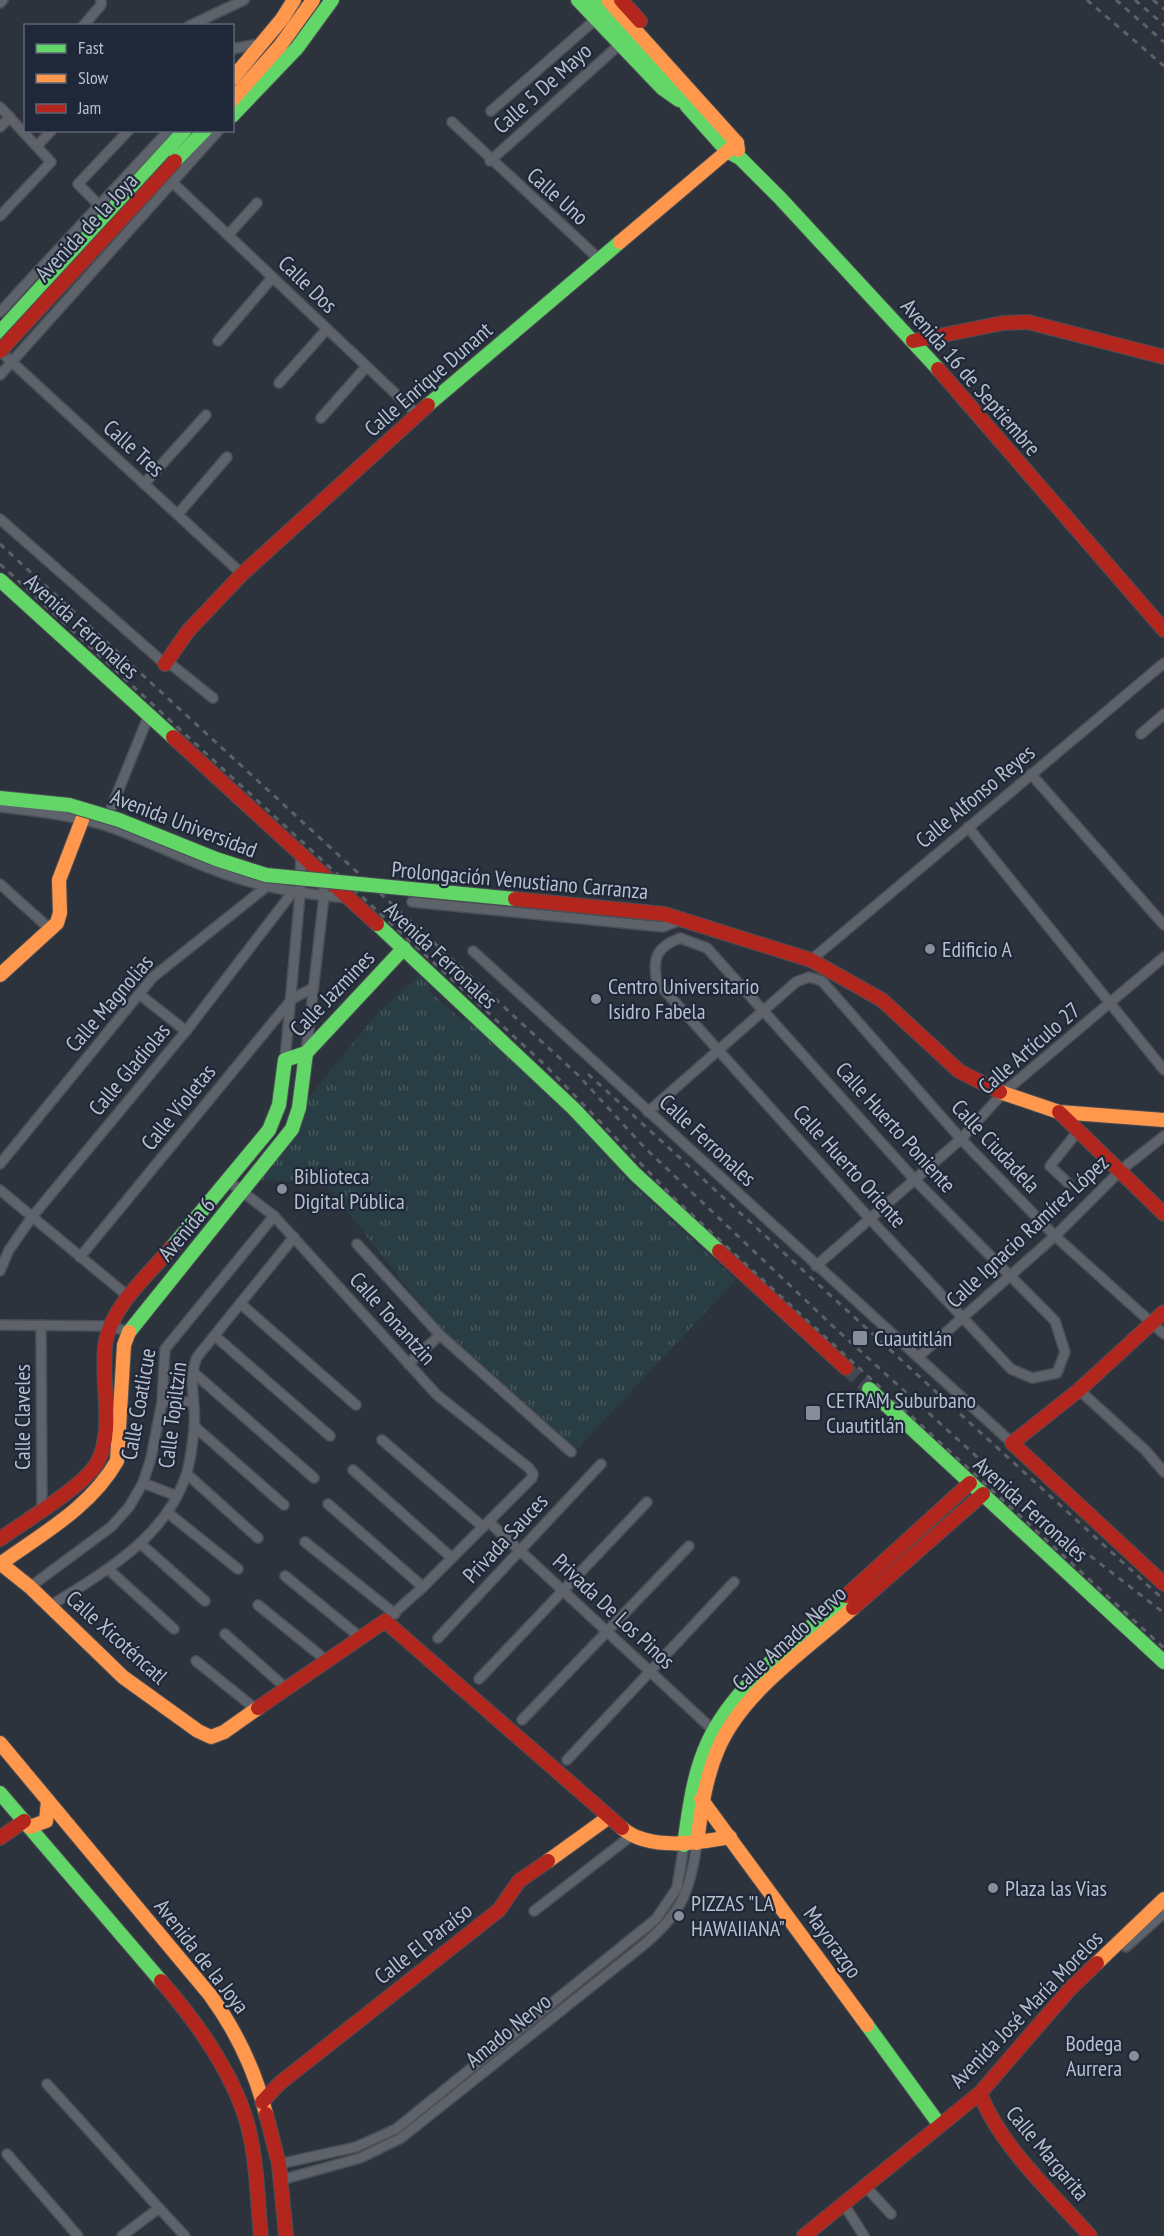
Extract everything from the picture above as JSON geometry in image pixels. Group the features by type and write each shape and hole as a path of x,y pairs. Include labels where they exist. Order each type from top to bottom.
{"main road":[{"path":"234,77 263,43 294,0"},
{"path":"234,98 280,46 313,0"},
{"path":"234,114 297,48 332,0"},
{"path":"578,0 662,88 693,102"},
{"path":"594,0 671,83 693,102"},
{"path":"608,0 645,40 693,102 732,147"},
{"path":"621,0 685,70 693,102"},
{"name":"Avenida de la Joya","path":"0,332 183,132"},
{"name":"Avenida de la Joya","path":"0,351 204,132"},
{"name":"Avenida 16 de Septiembre","path":"732,147 913,341 1164,630"},
{"name":"Calle Enrique Dunant","path":"166,663 188,631 242,574 417,414 732,147"},
{"path":"913,341 1003,322 1028,322 1164,357"},
{"name":"Avenida Ferronales","path":"0,580 323,873 352,892 404,948 574,1109 635,1174 846,1368"},
{"name":"Avenida Universidad","path":"0,798 69,805 127,821 238,868 352,892"},
{"path":"0,975 51,930 60,913 62,870 82,820"},
{"name":"Prolongación Venustiano Carranza","path":"352,892 664,914 811,960 882,1000 959,1071 1003,1093 1059,1112 1164,1120"},
{"name":"Calle Jazmines","path":"285,1060 306,1053 404,948"},
{"name":"Avenida 6","path":"0,1564 96,1493 110,1478 117,1461 122,1411 124,1345 129,1332 279,1148 297,1119 306,1053"},
{"name":"Avenida 6","path":"0,1539 83,1479 97,1462 104,1444 106,1340 110,1326 129,1297 268,1131 277,1117 285,1060"},
{"path":"1059,1112 1164,1214"},
{"path":"1012,1443 1079,1390 1164,1312"},
{"name":"Avenida Ferronales","path":"869,1389 1164,1662"},
{"path":"104,1409 122,1411"},
{"name":"Avenida Ferronales","path":"1012,1443 1164,1584"},
{"name":"Calle Amado Nervo","path":"904,1554 970,1483"},
{"name":"Calle Amado Nervo","path":"691,1844 692,1786 712,1729 745,1688 786,1659 904,1554 983,1494"},
{"name":"Calle Xicoténcatl","path":"0,1564 30,1587 123,1677 198,1731 211,1737 224,1732 256,1710"},
{"path":"256,1710 390,1618 631,1836 691,1844 730,1837"},
{"name":"Calle Amado Nervo","path":"691,1844 709,1768 729,1725 786,1659"},
{"name":"Avenida de la Joya","path":"0,1743 210,1995 232,2026 247,2054 279,2164 286,2236"},
{"name":"Mayorazgo","path":"692,1786 939,2124"},
{"name":"Avenida de la Joya","path":"0,1793 170,1991 222,2063 244,2114 253,2159 261,2236"},
{"path":"0,1838 27,1824 46,1821 48,1801"},
{"name":"Calle El Paraíso","path":"262,2102 280,2083 499,1910 519,1881 609,1817"},
{"name":"Avenida José María Morelos","path":"813,2233 843,2203 980,2093 1069,1990 1158,1911 1164,1899"},
{"name":"Calle Margarita","path":"980,2093 981,2104 998,2127 1090,2236"}],"street":[{"path":"85,24 101,5 101,0"},
{"path":"193,24 244,0"},
{"path":"491,111 596,19"},
{"path":"234,49 263,43"},
{"name":"Calle 5 De Mayo","path":"490,161 619,45"},
{"path":"0,107 51,162 0,216"},
{"path":"0,127 10,117"},
{"name":"Calle Uno","path":"452,122 490,161 600,260"},
{"path":"37,146 50,132"},
{"path":"99,205 78,184 127,132"},
{"path":"0,312 167,132"},
{"path":"0,375 217,132"},
{"name":"Calle Dos","path":"172,182 417,414"},
{"path":"228,235 257,203"},
{"path":"218,341 272,278"},
{"path":"279,383 327,329"},
{"name":"Calle Tres","path":"0,351 242,574"},
{"path":"321,418 366,367"},
{"path":"144,484 207,415"},
{"path":"178,514 227,457"},
{"path":"0,519 166,663 213,698"},
{"name":"Calle Alfonso Reyes","path":"811,960 1164,663"},
{"path":"1141,734 1164,714"},
{"path":"112,806 149,715"},
{"path":"1031,774 1164,926"},
{"name":"Avenida Universidad","path":"0,807 58,814 104,826 227,875 266,887 324,896 352,892"},
{"path":"968,828 1164,1070"},
{"name":"Avenida 6","path":"285,1060 292,999 296,893 301,852"},
{"name":"Avenida 6","path":"306,1053 311,989 324,896 323,873"},
{"path":"0,884 51,930"},
{"name":"Calle Magnolias","path":"0,1164 139,994 169,962 266,887"},
{"name":"Calle Gladiolas","path":"0,1271 9,1250 32,1217 186,1031 296,893"},
{"name":"Prolongación Venustiano Carranza","path":"412,902 663,927 681,920"},
{"name":"Calle Huerto Poniente","path":"665,944 680,938 707,948 914,1179 1055,1321 1065,1352 1057,1372"},
{"name":"Calle Huerto Oriente","path":"665,944 656,958 657,982 870,1218 1011,1369 1032,1377 1057,1372"},
{"name":"Calle Ferronales","path":"473,951 918,1357"},
{"name":"Calle Artículo 27","path":"816,1266 961,1139 1003,1093 1164,957"},
{"name":"Calle Ciudadela","path":"764,1010 796,982 809,977 822,981 961,1139 1055,1236 1164,1334"},
{"name":"Calle Violetas","path":"80,1257 292,999 311,989"},
{"path":"139,994 186,1031"},
{"path":"648,1113 764,1010"},
{"path":"1069,1185 1050,1166 1079,1130"},
{"name":"Calle Ignacio Ramírez López","path":"918,1357 1055,1236 1121,1170 1164,1136"},
{"name":"Calle Tonantzin","path":"228,1180 274,1216 437,1395 529,1468 532,1478 486,1524"},
{"path":"0,1190 129,1297"},
{"name":"Calle Coatlicue","path":"30,1587 111,1527 129,1507 142,1483 151,1458 162,1402 164,1354 167,1344 274,1216"},
{"name":"Calle Topiltzin","path":"50,1606 108,1569 140,1543 167,1512 187,1474 194,1426 193,1372 197,1357 294,1238"},
{"path":"357,1244 440,1335 571,1452"},
{"path":"241,1304 356,1405"},
{"path":"0,1325 110,1326 129,1332"},
{"name":"Calle Claveles","path":"41,1325 42,1509"},
{"path":"408,1364 440,1335"},
{"path":"215,1336 330,1436"},
{"name":"Avenida Ferronales","path":"918,1357 1012,1443"},
{"path":"193,1372 314,1478"},
{"path":"1079,1390 1146,1450 1164,1472"},
{"path":"162,1402 192,1402"},
{"path":"194,1426 284,1505"},
{"name":"Privada De Los Pinos","path":"382,1440 520,1550 712,1729"},
{"name":"Privada Sauces","path":"438,1638 601,1464"},
{"path":"353,1470 452,1558"},
{"path":"187,1474 258,1538"},
{"path":"142,1483 177,1496"},
{"path":"479,1679 647,1502"},
{"path":"328,1504 423,1587"},
{"path":"167,1512 238,1569"},
{"path":"305,1542 390,1618 486,1524"},
{"path":"140,1543 205,1600"},
{"path":"522,1720 689,1546"},
{"path":"108,1569 174,1629"},
{"path":"285,1576 361,1638"},
{"path":"567,1760 734,1582"},
{"path":"258,1605 327,1661"},
{"path":"225,1634 287,1689"},
{"path":"196,1661 256,1710"},
{"path":"534,1911 631,1836"},
{"name":"Amado Nervo","path":"279,2164 356,2147 380,2138 430,2103 656,1919 676,1887 691,1844"},
{"name":"Amado Nervo","path":"281,2180 360,2158 401,2138 642,1947 665,1927 678,1911 692,1877 691,1844"},
{"path":"1126,1947 1158,1911"},
{"path":"47,2084 185,2236"},
{"path":"7,2154 78,2236"},
{"path":"865,2186 891,2214"},
{"path":"843,2203 864,2236"},
{"path":"122,2236 159,2208"}],"green space":[{"path":"419,975 430,987 430,992 462,1020 465,1017 579,1124 627,1179 736,1280 577,1449 433,1320 324,1182 261,1180 294,1135 306,1101 375,1016"}],"tunnel":[{"path":"846,1368 869,1389"}],"railway":[{"path":"1087,0 1164,66"},
{"path":"1116,0 1164,42"},
{"path":"1135,0 1164,25"},
{"path":"1153,0 1164,9"},
{"path":"0,544 578,1075 644,1147 836,1329 1062,1534 1164,1613"},
{"path":"0,564 545,1065 677,1201 1164,1648"},
{"path":"588,1074 1164,1600"}],"traffic: fast":[{"path":"234,114 297,48 332,0"},
{"path":"578,0 662,88 679,100"},
{"path":"594,0 671,83 687,106 727,151 740,158 780,198 938,369"},
{"path":"0,332 183,132"},
{"path":"175,161 203,132"},
{"path":"428,405 620,242"},
{"path":"0,580 173,737"},
{"path":"0,798 69,805"},
{"path":"69,805 119,820 216,859 266,875 515,899"},
{"path":"377,924 574,1109 635,1174 719,1251"},
{"path":"172,1247 269,1130 279,1105 285,1060 306,1053 404,948"},
{"path":"129,1332 292,1129 299,1108 306,1053"},
{"path":"869,1389 1164,1662"},
{"path":"684,1845 692,1793 699,1767 708,1742 720,1720 751,1681 846,1596"},
{"path":"0,1793 161,1981"},
{"path":"867,2025 939,2124"}],"traffic: slow":[{"path":"234,77 282,19 294,0"},
{"path":"234,98 280,46 313,0"},
{"path":"608,0 737,143 738,150"},
{"path":"620,242 737,143"},
{"path":"0,975 57,923 60,913 59,880 82,820"},
{"path":"1000,1092 1059,1112 1164,1120"},
{"path":"0,1564 79,1506 106,1478 117,1461 124,1345 129,1332"},
{"path":"0,1563 30,1587 123,1677 198,1731 211,1737 224,1732 258,1708"},
{"path":"697,1843 710,1772 729,1728 759,1690 777,1672 853,1608"},
{"path":"0,1743 210,1995 229,2023 244,2052 266,2114"},
{"path":"701,1799 867,2025"},
{"path":"30,1827 46,1821 48,1801"},
{"path":"548,1861 609,1817"},
{"path":"622,1828 645,1840 659,1843 689,1843 730,1837"},
{"path":"1097,1963 1164,1899"}],"traffic: jam":[{"path":"621,0 640,21"},
{"path":"0,351 175,161"},
{"path":"913,341 1003,323 1028,322 1164,357"},
{"path":"938,369 1164,630"},
{"path":"165,664 188,631 242,574 428,405"},
{"path":"173,737 377,924"},
{"path":"515,899 664,914"},
{"path":"664,914 811,960 882,1000 959,1071 1000,1092"},
{"path":"1059,1112 1164,1214"},
{"path":"0,1539 67,1493 97,1463 103,1450 105,1435 104,1354 110,1327 133,1290 172,1247"},
{"path":"719,1251 846,1368"},
{"path":"1164,1312 1079,1390 1012,1443 1164,1584"},
{"path":"846,1596 970,1483"},
{"path":"853,1608 983,1494"},
{"path":"258,1708 385,1621 622,1828"},
{"path":"0,1838 24,1821"},
{"path":"262,2102 280,2083 499,1910 519,1881 548,1861"},
{"path":"804,2236 980,2093 1069,1990 1097,1963"},
{"path":"161,1981 209,2043 237,2095 252,2143 261,2236"},
{"path":"980,2093 1013,2150 1090,2236"},
{"path":"266,2114 279,2164 286,2236"}],"place":[{"name":"Edificio A","path":"930,949"},
{"name":"Centro Universitario Isidro Fabela","path":"596,999"},
{"name":"Biblioteca Digital Pública","path":"282,1189"},
{"name":"Cuautitlán","path":"860,1338"},
{"name":"CETRAM Suburbano Cuautitlán","path":"813,1413"},
{"name":"Plaza las Vias","path":"993,1888"},
{"name":"PIZZAS \"LA HAWAIIANA\"","path":"679,1916"},
{"name":"Bodega Aurrera","path":"1134,2056"}]}
